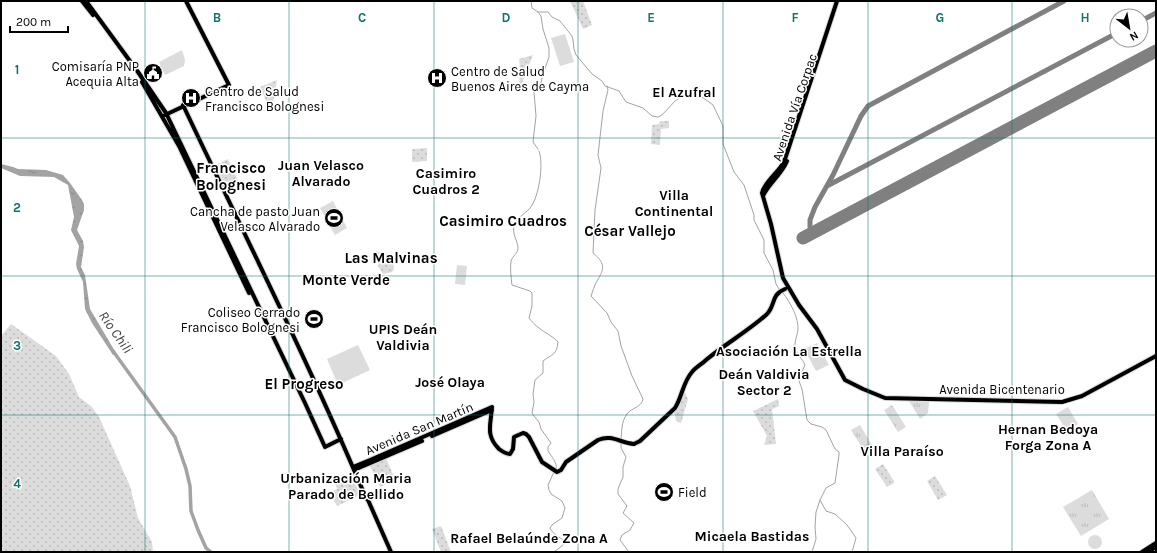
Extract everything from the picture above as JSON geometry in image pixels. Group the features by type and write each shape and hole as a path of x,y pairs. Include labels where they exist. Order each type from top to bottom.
{"main road":[{"path":"82,1 137,74 164,115"},
{"path":"86,1 137,70 164,115 305,403 325,447 341,439"},
{"path":"164,115 229,85 186,1"},
{"name":"Avenida Vía Corpac","path":"762,196 762,190 779,170 785,159 839,1"},
{"path":"183,105 321,395 354,468 370,512 389,552"},
{"name":"Avenida Bicentenario","path":"762,196 772,228 785,287 789,291 799,309 814,328 829,358 843,381 847,384 886,398 1062,402 1082,396 1156,356"},
{"name":"Avenida San Martín","path":"354,468 492,409 490,432 492,439 499,449 507,454 510,454 512,452 514,438 523,433 526,434 541,460 557,472 561,470 566,462 598,440 606,437 634,444 640,441 672,411 678,403 686,382 692,372 767,314 775,297 785,287"},
{"path":"1142,552 1156,543"},
{"path":"1148,552 1156,547"}],"green space":[{"path":"570,1 583,1 592,25 583,29"},
{"path":"565,34 574,62 560,66 551,38"},
{"path":"182,50 185,60 184,66 165,75 159,62"},
{"path":"533,55 522,83 519,88 519,59"},
{"path":"277,80 273,103 268,105 260,87"},
{"path":"660,121 669,121 669,128 661,129 660,145 651,144 652,125 659,124"},
{"path":"427,148 427,161 412,162 412,149"},
{"name":"Francisco Bolognesi","path":"228,159 240,185 228,191 215,165"},
{"path":"333,201 347,228 335,235 320,208"},
{"path":"375,251 392,255 394,269 392,272 383,274 378,266 379,262"},
{"path":"457,265 467,266 465,285 455,284"},
{"path":"11,324 56,356 69,374 79,397 92,407 99,417 130,486 138,518 152,542 153,552 1,552 1,336"},
{"path":"817,343 829,365 816,371 804,349"},
{"path":"358,345 370,370 338,385 327,359"},
{"path":"684,390 688,399 681,423 676,421 673,412"},
{"path":"778,399 779,406 772,409 776,444 764,445 767,436 753,411"},
{"path":"909,401 929,402 928,413 920,419"},
{"path":"892,405 906,427 898,432 884,410"},
{"path":"1068,407 1078,424 1067,431 1056,414"},
{"path":"860,425 873,447 865,452 851,430"},
{"path":"386,458 395,479 380,487 370,466"},
{"path":"883,464 894,481 894,483 887,487 875,469"},
{"path":"352,475 360,495 337,506 330,493 337,489 335,483"},
{"path":"935,476 947,495 938,500 927,481"},
{"path":"1092,490 1109,519 1081,536 1063,507"},
{"path":"441,526 451,552 441,552 432,529"},
{"path":"1092,535 1098,535 1102,539 1102,545 1098,549 1092,549 1088,545 1088,539"}],"water":[{"path":"1,164 18,169 46,170 63,175 82,200 84,210 77,230 83,241 84,247 81,267 85,275 90,309 116,353 113,355 92,323 85,309 83,282 76,264 79,246 71,230 74,217 68,185 54,177 20,176 1,168"}],"waterway":[{"path":"531,1 532,8 541,16 543,29 549,48 549,57 541,83 536,87 534,92 536,116 533,142 538,149"},
{"path":"538,12 548,12 552,17 560,21 572,36 576,55 592,74 602,81 605,86 619,91 626,102 643,108 652,116 658,117 662,115 675,101 684,95 695,92 713,105 723,126 723,144 734,172 744,185 754,215 754,220 764,240 764,253 773,270 776,284 779,289"},
{"path":"607,86 608,90 603,111 598,155 601,168 595,210 593,253 602,263 602,269 591,296 607,313 611,322 618,331 621,346 632,376 643,399 641,404 629,412 625,417 622,427 621,440"},
{"path":"539,151 541,172 536,197 530,208 521,216 514,226 514,234 518,247 511,261 511,273 512,285 532,293 532,306 529,318 558,342 555,352 543,361 543,373 535,380 532,413 551,443 548,447 548,451 555,462 556,469"},
{"path":"783,293 796,315 798,325 795,349 805,365 799,381 802,389 807,420 811,424 822,427 826,430 835,449 839,452 835,483 826,488 820,500 826,511 835,514 847,525 856,538 852,552"},
{"name":"Río Chili","path":"113,351 175,437 190,486 191,511 206,548 211,552"},
{"path":"621,443 621,448 626,457 623,467 623,477 618,489 618,494 627,506 623,513 634,523 630,530 622,535 620,540 629,552"},
{"path":"554,472 548,485 549,490 551,494 562,501 565,508 562,518 550,528 554,534 564,541 563,545 554,552"},
{"path":"812,552 816,539 816,512 820,500"}],"taxiway":[{"path":"817,230 812,230 810,227 810,220 815,207 833,175 861,116 868,106 1064,1"},
{"path":"1149,17 1156,13"},
{"path":"827,186 1109,37"}],"runway":[{"path":"803,238 1156,51"}],"place":[{"name":"Comisaría PNP Acequia Alta","path":"153,73"},
{"name":"Centro de Salud Buenos Aires de Cayma","path":"437,78"},
{"name":"Centro de Salud Francisco Bolognesi","path":"191,98"},
{"name":"Cancha de pasto Juan Velasco Alvarado","path":"334,218"},
{"name":"Coliseo Cerrado Francisco Bolognesi","path":"314,319"},
{"name":"Field","path":"664,492"}],"district":[{"name":"El Azufral","path":"684,92"},
{"name":"Juan Velasco Alvarado","path":"321,174"},
{"name":"Francisco Bolognesi","path":"231,176"},
{"name":"Casimiro Cuadros 2","path":"446,182"},
{"name":"Villa Continental","path":"674,204"},
{"name":"Casimiro Cuadros","path":"503,221"},
{"name":"César Vallejo","path":"630,231"},
{"name":"Las Malvinas","path":"391,258"},
{"name":"Monte Verde","path":"346,280"},
{"name":"UPIS Deán Valdivia","path":"403,338"},
{"name":"Asociación La Estrella","path":"789,351"},
{"name":"José Olaya","path":"450,382"},
{"name":"Deán Valdivia Sector 2","path":"764,382"},
{"name":"El Progreso","path":"304,384"},
{"name":"Hernan Bedoya Forga Zona A","path":"1048,438"},
{"name":"Villa Paraíso","path":"902,451"},
{"name":"Urbanización Maria Parado de Bellido","path":"346,486"},
{"name":"Micaela Bastidas","path":"752,536"},
{"name":"Rafael Belaúnde Zona A","path":"529,538"}]}
